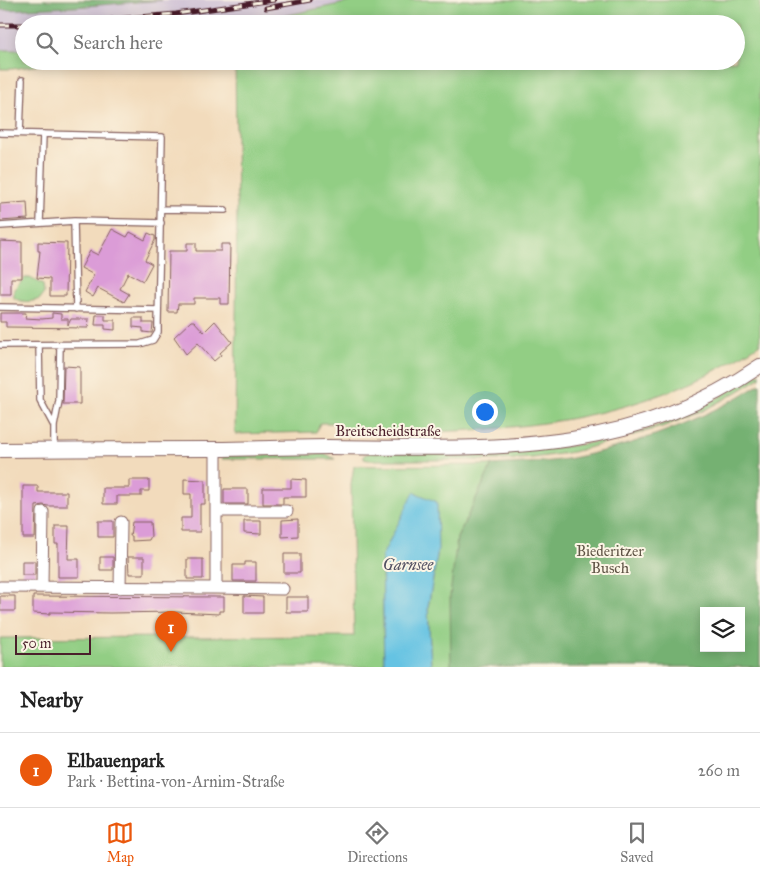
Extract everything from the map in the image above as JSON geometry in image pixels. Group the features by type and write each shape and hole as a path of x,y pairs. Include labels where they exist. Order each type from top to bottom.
{"street":[{"name":"Breitscheidstraße","path":"0,450 473,447 575,440 618,431 669,414 707,398 760,366"},
{"path":"216,449 216,588"},
{"path":"216,511 287,511"},
{"path":"42,587 43,512"},
{"path":"120,588 121,522"},
{"path":"0,587 283,589"}],"lane":[{"path":"20,133 22,80"},
{"path":"0,133 162,137 158,332 153,340 140,344 0,345"},
{"path":"40,223 43,134"},
{"path":"161,209 224,210"},
{"path":"0,226 74,221 161,223"},
{"path":"74,221 76,309"},
{"path":"0,307 158,310"},
{"path":"40,344 40,400 54,426"},
{"path":"54,449 54,426 59,401 60,344"}],"shaded area":[{"path":"162,0 359,0 288,15 15,15 15,50 0,50 0,10 74,7"}],"green space":[{"path":"0,0 162,0 74,7 0,10"},
{"path":"359,0 760,0 760,344 711,373 661,394 610,410 557,421 503,428 394,432 339,432 336,423 320,423 316,432 235,434 237,212 235,70 745,70 745,15 288,15"},
{"path":"0,50 15,50 15,69 0,69"},
{"path":"25,278 30,278 43,285 44,293 40,299 27,302 14,298 14,289"},
{"path":"760,373 760,378 699,413 662,427 573,452 503,460 364,459 364,455 369,453 518,451 592,443 628,435 663,424 725,394"},
{"name":"Biederitzer Busch","path":"760,384 760,667 451,667 450,596 457,538 492,465 562,460 596,453 669,430 716,409"},
{"path":"326,454 335,459 221,459 224,456"},
{"path":"492,465 457,538 452,667 431,667 428,607 438,550 382,556 384,667 0,667 0,638 354,636 351,484 354,466"}],"water":[{"name":"Garnsee","path":"414,492 437,502 438,550 428,607 431,667 384,667 382,556"}],"building":[{"path":"27,202 28,219 0,221 0,204"},
{"path":"112,229 127,237 130,232 145,240 148,233 155,236 155,240 145,260 152,264 143,281 128,273 120,289 129,294 124,302 98,288 93,297 85,292 94,275 81,268 90,251 98,255"},
{"path":"0,241 22,242 22,278 11,278 11,295 0,295"},
{"path":"38,242 67,243 66,296 50,296 50,279 37,278 40,251 38,251"},
{"path":"187,243 196,243 196,251 221,251 221,244 230,244 229,304 220,304 220,298 194,298 194,304 178,304 177,312 168,312 169,251 187,251"},
{"path":"0,313 26,313 25,318 42,319 52,318 52,313 61,314 61,319 68,319 68,325 71,319 89,319 88,328 6,327 6,322 0,322"},
{"path":"96,315 105,315 105,320 115,320 115,330 105,329 105,325 95,325"},
{"path":"133,318 143,318 143,323 153,323 152,333 143,332 143,328 133,327"},
{"path":"191,321 194,321 204,332 215,321 232,342 214,361 198,343 186,354 174,337"},
{"path":"64,366 80,367 80,404 63,404"},
{"path":"184,479 205,480 205,504 200,504 200,532 181,532 181,518 191,518 191,494 184,494"},
{"path":"291,479 306,480 306,497 283,497 283,504 263,504 263,488 291,488"},
{"path":"129,480 149,480 149,491 141,491 141,496 117,496 117,504 103,504 103,488 129,488"},
{"path":"23,486 38,486 38,492 67,492 67,506 36,506 35,538 23,538"},
{"path":"224,489 248,489 248,504 224,504"},
{"path":"298,519 298,536 282,537 282,520"},
{"path":"98,521 113,521 113,537 98,537"},
{"path":"244,521 261,521 261,534 244,533"},
{"path":"132,522 150,522 151,536 149,540 132,541 132,536 130,536"},
{"path":"55,526 69,526 68,559 79,559 79,577 58,577 58,544 55,544"},
{"path":"284,554 300,554 300,573 284,573"},
{"path":"100,557 113,557 113,570 100,570"},
{"path":"128,557 144,557 144,574 129,574"},
{"path":"187,559 203,559 203,579 187,579"},
{"path":"22,561 35,561 35,575 22,575"},
{"path":"245,562 256,562 256,581 233,581 233,565 245,565"},
{"path":"0,596 15,596 15,611 0,611"},
{"path":"33,596 224,597 224,611 219,611 219,614 176,612 33,613"},
{"path":"244,596 263,597 263,613 244,613"},
{"path":"286,597 308,597 308,612 286,612"}],"railway":[{"path":"164,15 274,0"},
{"path":"266,8 310,0"},
{"path":"0,25 15,25"}],"place":[{"name":"Elbauenpark","path":"171,652"}]}
